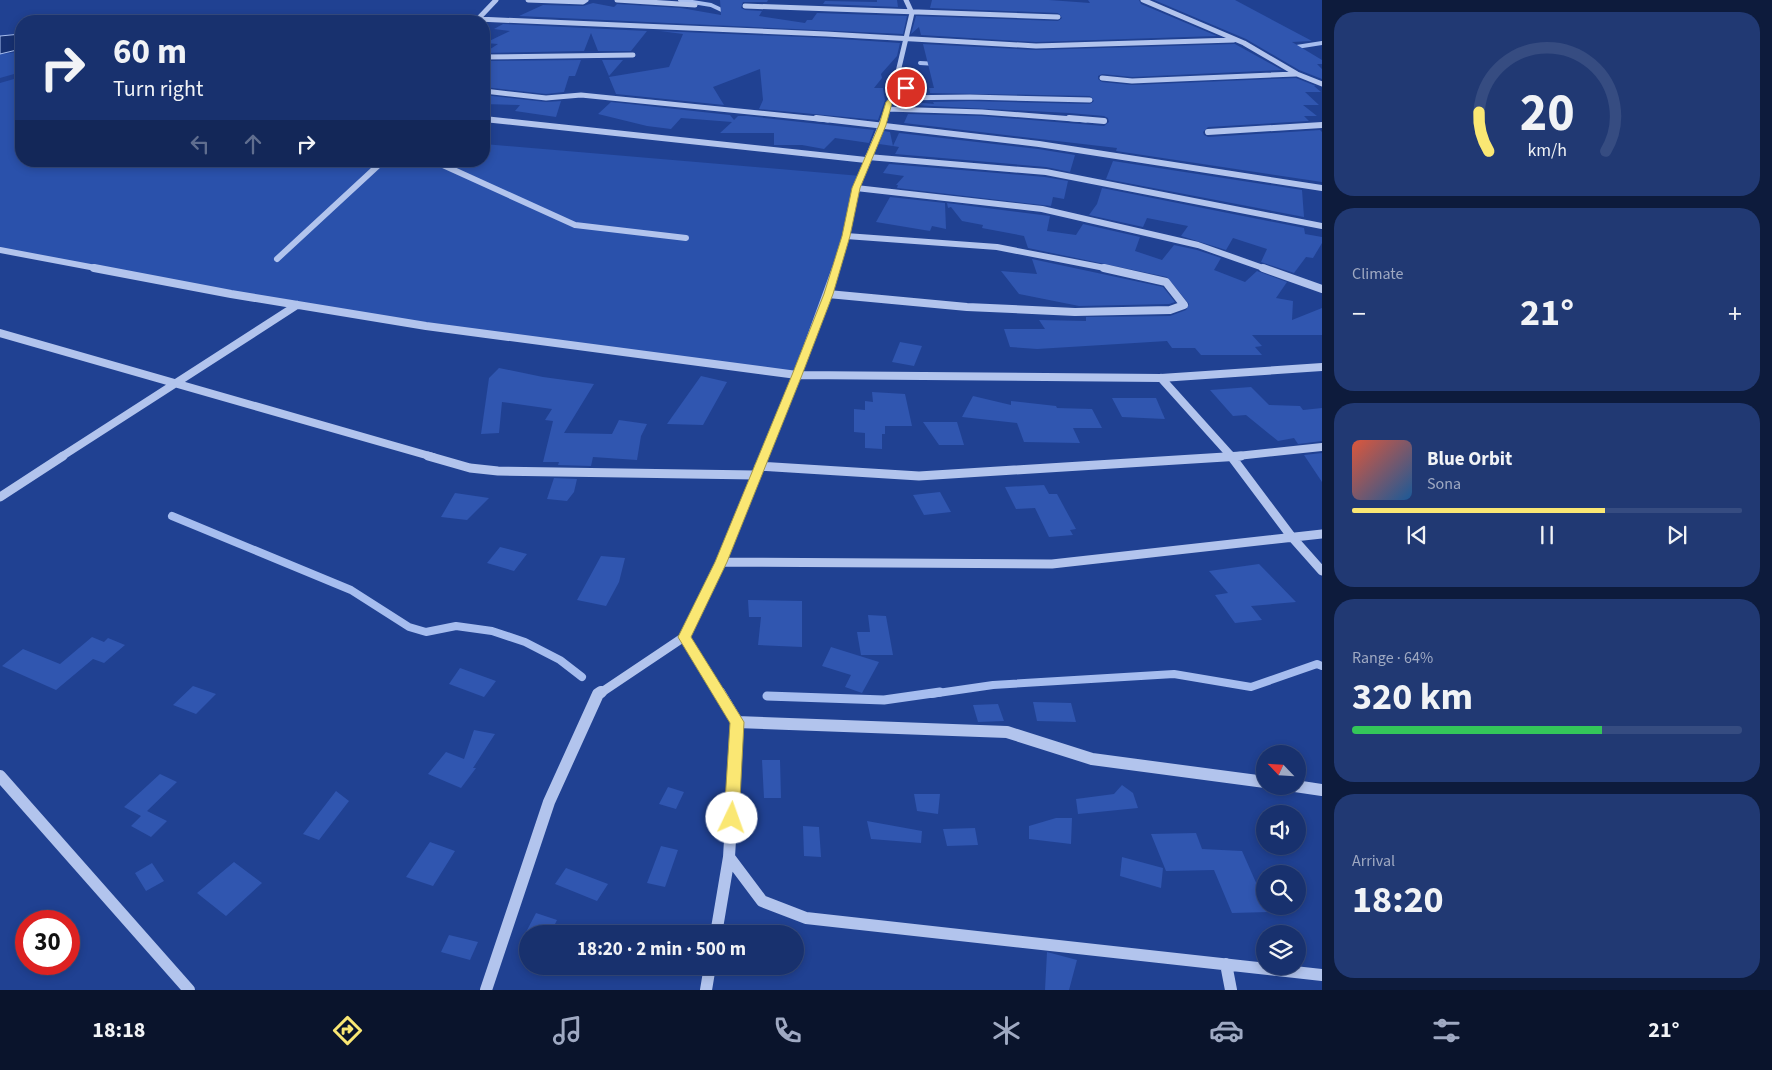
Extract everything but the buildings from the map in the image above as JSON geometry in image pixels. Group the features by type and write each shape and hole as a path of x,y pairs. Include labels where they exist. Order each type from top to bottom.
{"street":[{"path":"482,15 496,0"},
{"path":"528,0 583,2 586,0"},
{"path":"617,0 695,6"},
{"path":"486,990 549,802 598,694 684,637 721,562 828,294 846,236 856,188 867,158 882,125 889,102 906,88 898,72 912,13 906,0"},
{"path":"1143,0 1234,40 1297,74 1322,84"},
{"path":"745,6 1058,17"},
{"path":"490,21 906,38 1036,46 1234,40"},
{"path":"490,57 559,58 633,55"},
{"path":"1102,78 1132,81 1297,74"},
{"path":"490,92 546,98 581,95 882,125 1039,144 1322,188"},
{"path":"895,98 970,97 1090,100"},
{"path":"887,109 982,112 1104,121"},
{"path":"490,120 867,158 1046,172 1322,226"},
{"path":"1208,132 1322,126"},
{"path":"277,259 377,167"},
{"path":"447,167 575,225 686,238"},
{"path":"856,188 1042,209 1198,245 1322,289"},
{"path":"828,294 967,307 1075,312 1170,310 1184,305 1166,282 1060,258 996,248 846,236"},
{"path":"0,250 222,292 426,326 797,375 1161,378 1322,367"},
{"path":"0,497 297,305"},
{"path":"0,333 470,468 498,471 755,475"},
{"path":"1161,378 1232,457 1291,536 1322,571"},
{"path":"759,466 919,476 1232,457 1322,447"},
{"path":"721,562 1052,564 1322,534"},
{"path":"684,637 737,722 729,857 718,925"},
{"path":"737,722 1007,732 1092,759 1256,781"},
{"path":"0,776 189,990"},
{"path":"1306,788 1322,790"},
{"path":"729,857 762,901 806,918 1322,975"},
{"path":"1226,964 1231,990"},
{"path":"706,990 708,975"}],"shaded area":[{"path":"15,35 15,50 0,54 0,36"},
{"path":"15,53 15,74 0,78 0,54"},
{"path":"15,79 15,167 490,167 490,145 861,176 828,294 797,375 426,326 0,250 0,83"}],"waterway":[{"path":"680,0 711,5 728,13"},
{"path":"1290,48 1322,43"},
{"path":"920,63 937,64"},
{"path":"172,516 351,590 409,627 426,632 456,626 492,631 525,642 560,660 582,677"},
{"path":"931,694 993,685 1174,674 1251,687 1317,664 1322,666"},
{"path":"767,696 884,700 940,692"}],"route":[{"path":"732,818 737,722 684,637 721,562 797,375 828,294 846,236 856,188 882,125 889,102 902,94 906,88"}]}
